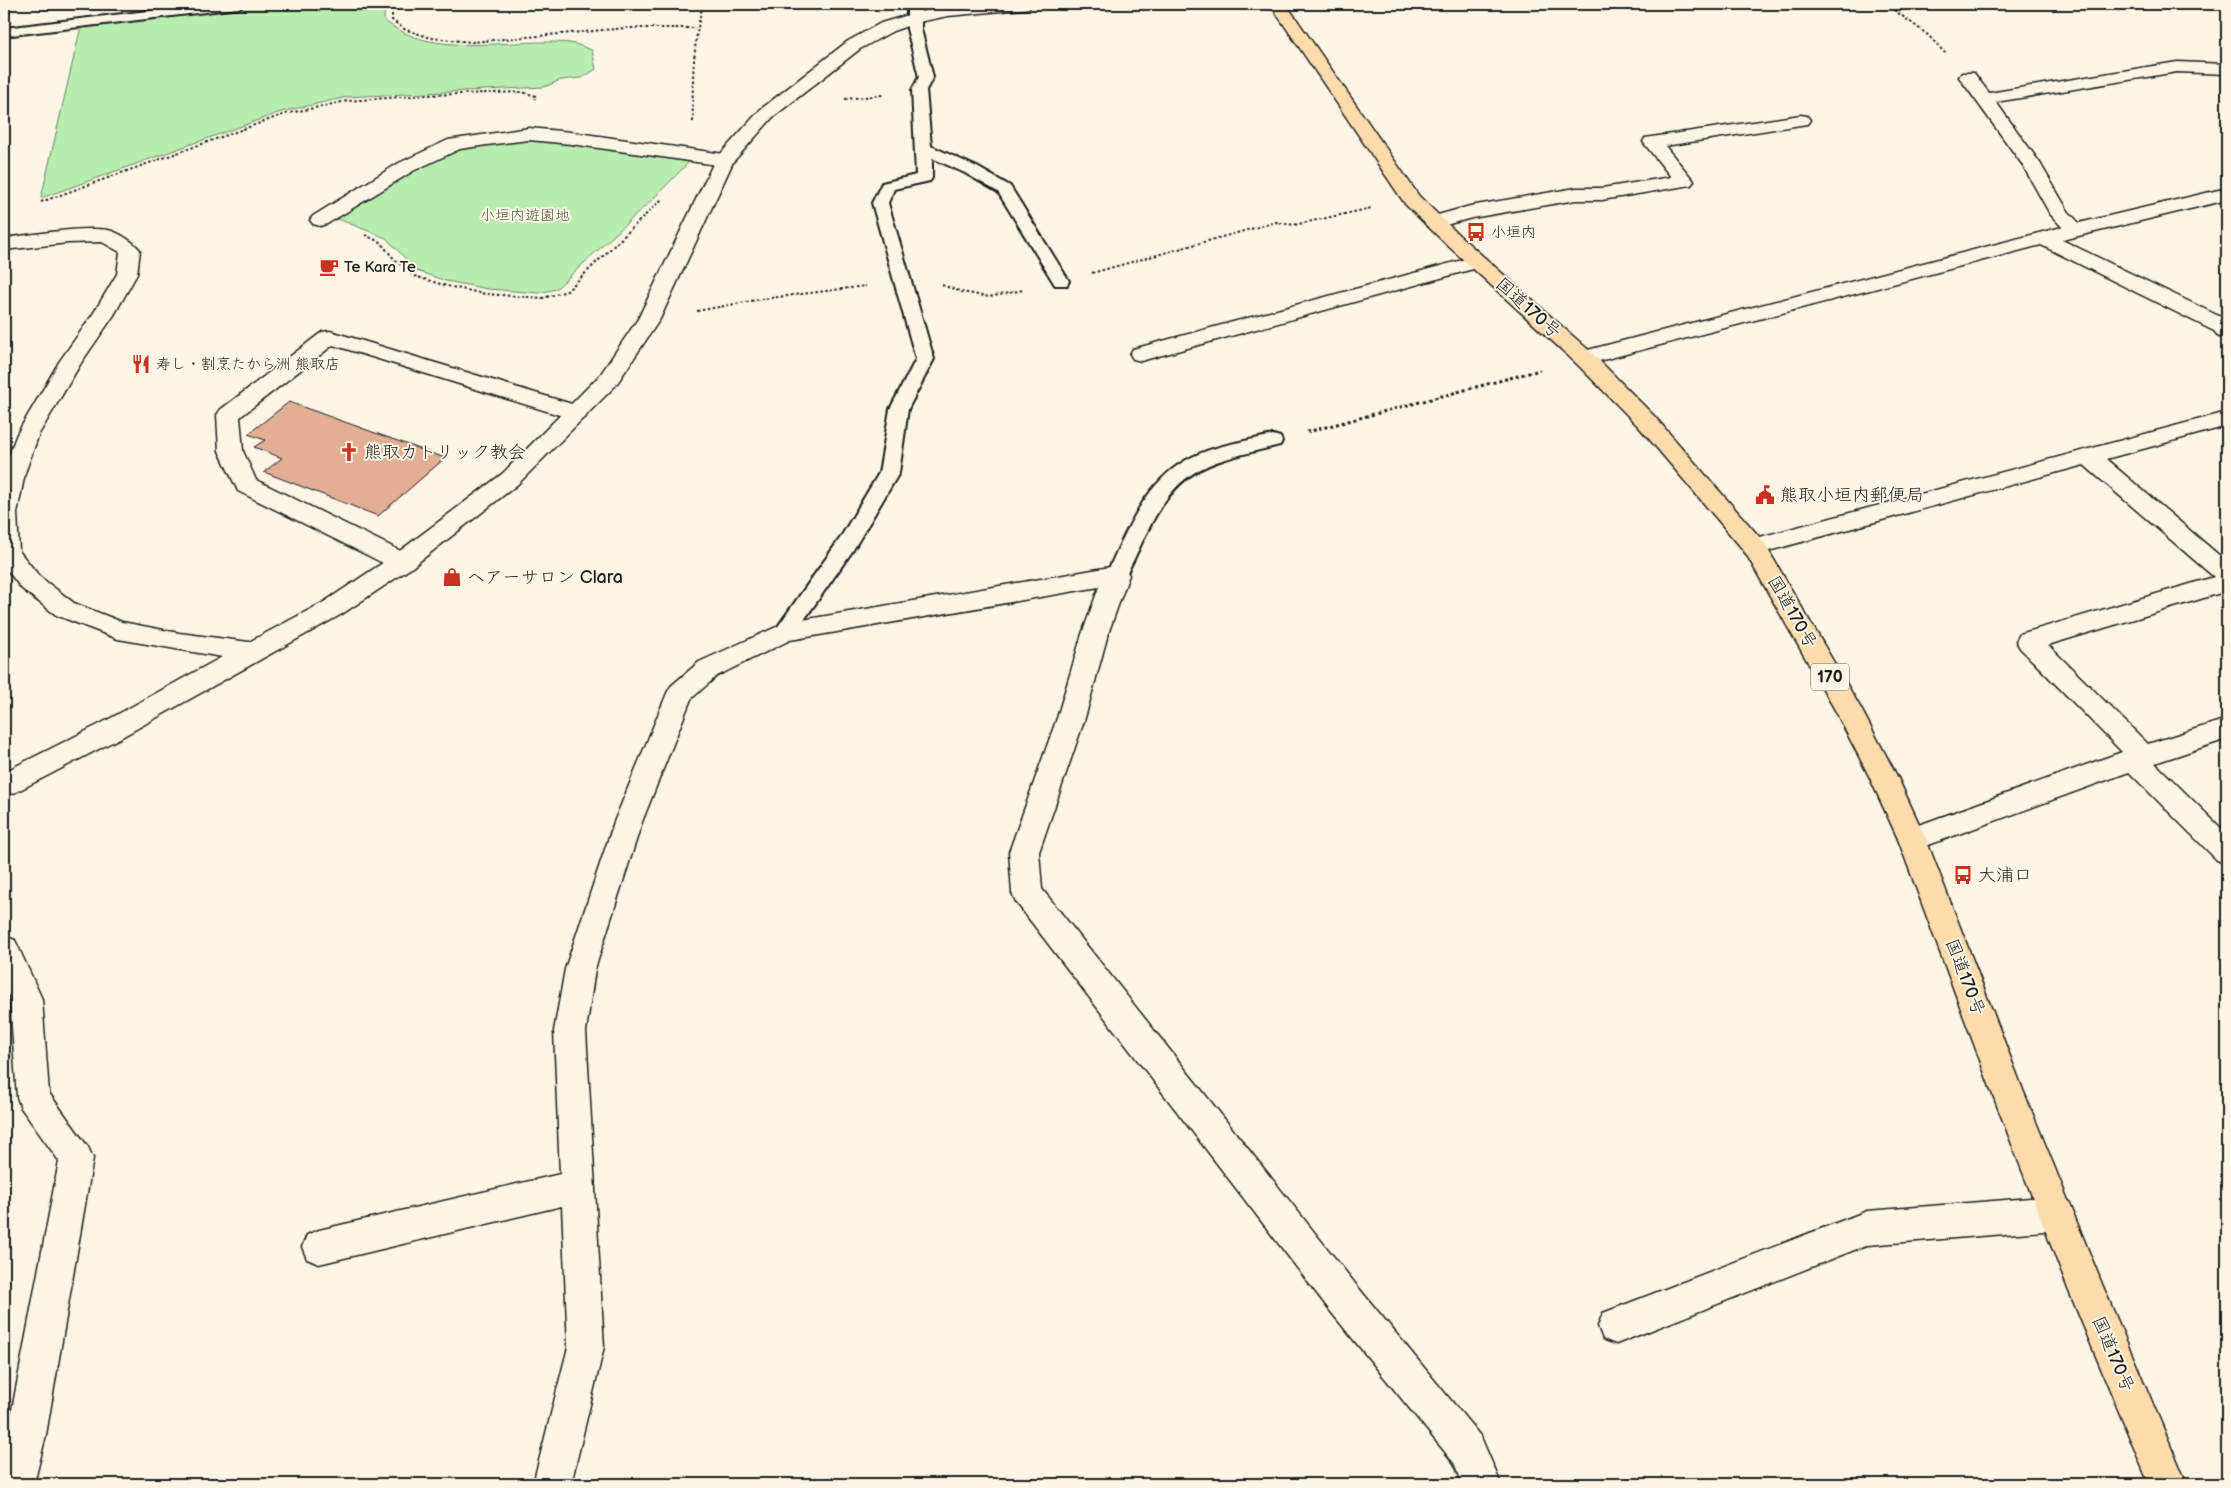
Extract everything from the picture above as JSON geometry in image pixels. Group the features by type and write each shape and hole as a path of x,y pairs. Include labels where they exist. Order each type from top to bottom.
{"highway":[{"name":"国道170号","path":"1278,4 1412,200 1477,262 1584,358 1647,422 1754,547 1847,707 1883,776 1912,839 2007,1090 2168,1484"}],"street":[{"path":"4,785 110,731 333,608 402,562 510,479 608,380 650,319 724,160 767,114 854,45 914,11 948,12 1024,4"},
{"path":"1983,99 2177,67 2227,68"},
{"path":"1968,77 2031,163 2060,214 2075,230"},
{"path":"1434,222 1470,212 1576,194 1602,194 1684,181 1652,142 1801,120"},
{"path":"320,220 406,167 455,144 529,134 571,138 724,160"},
{"path":"1584,358 2075,230 2227,194"},
{"path":"4,244 68,237 106,236 130,250 127,274 103,316 70,362 28,434 13,473 5,513 7,554 31,583 65,609 118,630 179,642 251,652"},
{"path":"2045,239 2225,328"},
{"path":"1141,354 1477,262"},
{"path":"402,562 246,485 231,451 228,415 330,337 577,412"},
{"path":"1754,547 2227,419"},
{"path":"2088,456 2227,575"},
{"path":"552,1484 586,1347 570,1031 580,969 628,822 680,693 708,669 785,632 1116,575 1024,852 1028,893 1344,1299 1468,1450 1482,1484"},
{"path":"2227,582 2029,641 2227,852"},
{"path":"1912,839 2139,758 2227,729"},
{"path":"4,948 33,1097 76,1158 27,1435 15,1484"},
{"path":"319,1247 579,1186"},
{"path":"1616,1326 1867,1228 2057,1214"}],"lane":[{"path":"4,32 239,4"},
{"path":"785,632 846,545 889,473 899,409 925,359 880,203 888,186 924,178 925,166 919,90 926,77 914,29 914,11"},
{"path":"923,148 970,170 1004,189 1061,281"},
{"path":"1116,575 1144,516 1165,484 1198,461 1273,442"}],"path":[{"path":"392,4 392,20 404,29 431,38 464,41 504,40 626,28 696,28"},
{"path":"320,220 380,242 395,260 414,276 447,286 486,294 543,298 567,291 673,189 699,157 693,128 692,56 696,28 703,4"},
{"path":"1886,4 1928,35 1968,77"},
{"path":"39,203 286,114 347,101 446,94 522,92 536,96 529,134"},
{"path":"1273,442 1584,358"}],"green space":[{"path":"260,4 385,4 384,20 404,33 426,40 449,44 474,45 547,42 576,44 592,50 596,69 582,78 561,80 544,87 347,97 281,112 41,198 81,26"},
{"name":"小垣内遊園地","path":"522,139 549,140 690,161 654,198 556,289 539,293 488,289 446,281 417,271 386,238 333,217 422,165 465,146"}],"building":[{"name":"熊取カトリック教会","path":"289,402 445,458 378,516 264,472 282,458 254,447 265,440 248,434"}],"place":[{"name":"小垣内","path":"1476,232"},
{"name":"Te Kara Te","path":"329,267"},
{"name":"寿し・割烹たから洲 熊取店","path":"141,364"},
{"name":"熊取カトリック教会","path":"349,452"},
{"name":"熊取小垣内郵便局","path":"1765,495"},
{"name":"ヘアーサロン Clara","path":"452,577"},
{"name":"大浦口","path":"1963,875"}]}
